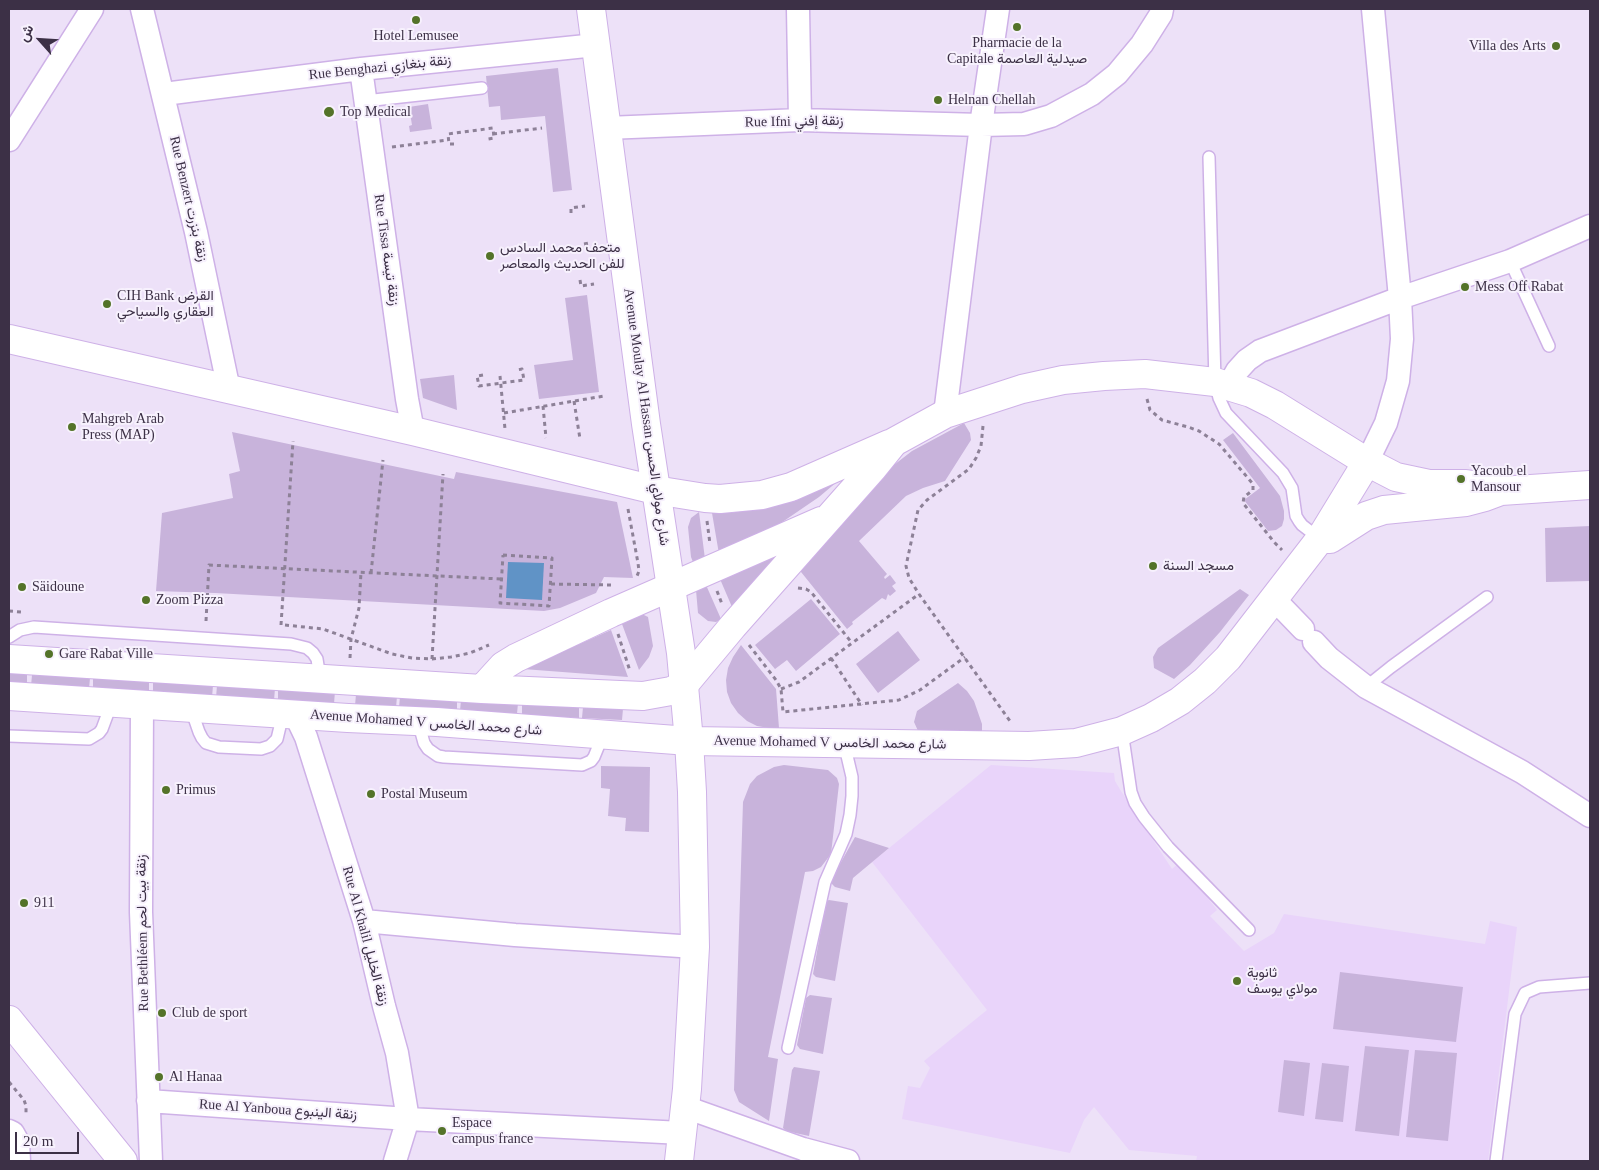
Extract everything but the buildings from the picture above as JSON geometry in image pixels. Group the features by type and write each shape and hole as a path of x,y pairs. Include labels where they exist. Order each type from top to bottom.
{"main road":[{"name":"Avenue Moulay Al Hassan شارع مولاي الحسن","path":"591,9 655,490 681,653 689,741 694,847 695,947 679,1161"},
{"path":"9,339 413,431 655,490 720,499 762,495 791,487 894,442 945,414 1022,389 1062,380 1145,374 1222,383 1251,393 1275,405 1367,462 1396,477 1412,482 1476,485 1501,491"},
{"path":"9,659 482,689 643,696 672,691 683,686 894,442"},
{"name":"Avenue Mohamed V شارع محمد الخامس","path":"9,696 418,721 689,741 1029,746 1076,743 1122,730 1152,718 1180,701 1205,681 1228,658 1320,539 1367,462"},
{"path":"1320,539 1330,539 1366,516 1384,510 1466,502 1501,491 1590,485"},
{"path":"482,689 503,666 516,658 671,587 827,519"},
{"path":"9,1020 123,1161"}],"street":[{"path":"9,140 92,9"},
{"name":"Rue Benzert زنقة بنزرت","path":"142,9 196,232 228,390"},
{"path":"798,9 800,120"},
{"path":"945,414 981,125 998,9"},
{"name":"Rue Ifni زنقة إفني","path":"607,128 800,120 981,125 1024,124 1051,116 1092,94 1117,74 1142,44 1161,14 1162,9"},
{"path":"1367,462 1386,423 1398,382 1402,339 1400,298 1373,9"},
{"name":"Rue Benghazi زنقة بنغازي","path":"164,94 361,69 596,45"},
{"name":"Rue Tissa زنقة تيسة","path":"361,69 413,431"},
{"path":"1222,383 1260,351 1400,298 1510,261 1590,226"},
{"path":"1274,599 1329,658 1366,687 1522,772 1590,816"},
{"name":"Rue Bethléem زنقة بيت لحم","path":"142,704 141,912 151,1161"},
{"name":"Rue Al Khalil زنقة الخليل","path":"289,714 306,737 364,921 384,1006 398,1053 408,1119 395,1161"},
{"path":"364,921 515,935 695,947"},
{"name":"Rue Al Yanboua زنقة الينبوع","path":"148,1101 408,1119 683,1120 848,1161"}],"lane":[{"path":"365,101 482,88"},
{"path":"1209,157 1222,383 1218,398 1226,413 1283,473 1292,488 1296,516 1302,525 1320,539"},
{"path":"1510,261 1549,346"},
{"path":"1366,687 1487,596"},
{"path":"9,637 20,630 34,628 292,644 307,648 313,653 317,659 320,678"},
{"path":"9,736 88,739 99,733 102,729 112,702"},
{"path":"191,707 202,738 212,746 219,747 261,749 270,746 279,736 289,714"},
{"path":"1122,730 1131,792 1144,818 1168,847 1249,930"},
{"path":"788,1048 825,882 846,834 850,816 852,777 844,743"},
{"path":"1496,1161 1515,1014 1525,993 1539,987 1590,983"}],"path":[{"path":"454,144 449,144 448,134 493,128 494,138 488,139"},
{"path":"493,134 542,128"},
{"path":"389,148 448,140"},
{"path":"571,214 571,208 585,206"},
{"path":"584,244 589,243"},
{"path":"580,280 581,286 594,284"},
{"path":"483,375 477,376 479,386 524,380 522,370 517,370"},
{"path":"1145,374 1147,402 1150,410 1162,420 1200,431 1219,444 1253,484 1253,490 1244,496 1243,503 1274,542 1286,554 1302,563"},
{"path":"500,376 506,432"},
{"path":"504,413 604,396"},
{"path":"574,401 580,439"},
{"path":"983,401 983,433 981,446 976,458 968,469 927,500 918,510 906,566 909,578 919,594 1029,746"},
{"path":"543,406 546,438"},
{"path":"281,625 293,441"},
{"path":"371,572 383,460"},
{"path":"432,659 443,474"},
{"path":"625,502 638,563 639,571 636,579"},
{"path":"706,515 710,550"},
{"path":"503,555 552,558 549,606 500,603 501,579 503,555"},
{"path":"215,622 206,621 209,564 501,579"},
{"path":"350,661 351,639 359,608 361,572"},
{"path":"715,583 723,606"},
{"path":"551,584 615,585 616,593"},
{"path":"795,588 806,589 811,592 852,643"},
{"path":"781,690 799,682 919,594"},
{"path":"9,611 28,612"},
{"path":"272,625 323,628 392,654 412,658 432,659 451,657 470,653 497,642"},
{"path":"616,629 632,674"},
{"path":"755,638 749,646 776,680 781,690 783,712 893,702 909,696 964,657"},
{"path":"831,658 862,705"}],"shaded area":[{"path":"558,68 572,190 553,192 545,116 501,120 500,106 489,107 486,76"},
{"path":"428,104 432,129 410,132 409,126 412,125 409,107"},
{"path":"587,295 599,392 539,399 534,365 573,360 565,298"},
{"path":"454,375 457,410 423,398 420,379"},
{"path":"964,423 970,433 971,440 945,481 906,496 859,541 887,574 884,577 885,579 890,575 896,583 892,586 896,591 890,596 888,594 886,600 882,598 852,622 853,624 847,629 797,567 881,475 912,451"},
{"path":"232,432 454,479 456,472 617,502 633,578 604,577 596,593 560,608 544,611 156,591 162,513 233,498 229,474 240,471"},
{"path":"1233,433 1280,496 1284,519 1282,526 1276,530 1268,531 1244,500 1260,488 1223,440"},
{"path":"838,481 819,497 778,525 719,554 712,513 730,513 765,506"},
{"path":"699,512 705,559 693,562 688,527 691,518"},
{"path":"1590,526 1590,581 1546,582 1545,528"},
{"path":"785,547 732,607 720,579"},
{"path":"706,585 721,619 716,622 708,621 698,613 696,590"},
{"path":"1240,589 1249,595 1220,632 1190,665 1174,679 1154,668 1153,657 1158,648"},
{"path":"811,599 840,634 796,671 787,660 775,669 755,645"},
{"path":"641,615 648,617 653,646 649,657 639,670 622,624"},
{"path":"611,630 628,677 523,669"},
{"path":"898,631 920,660 878,693 856,664"},
{"path":"741,645 776,689 779,728 757,726 747,721 731,703 727,692 728,668"},
{"path":"9,673 27,673 27,687 9,686"},
{"path":"32,675 90,678 89,689 31,686"},
{"path":"93,678 149,682 149,693 93,690"},
{"path":"153,682 213,685 212,698 153,694"},
{"path":"958,683 974,701 982,724 982,736 919,733 914,722 917,711"},
{"path":"217,685 275,688 274,701 216,698"},
{"path":"278,687 335,691 334,704 278,700"},
{"path":"356,694 397,696 396,708 355,706"},
{"path":"400,696 457,699 457,711 399,708"},
{"path":"461,700 518,703 517,714 460,711"},
{"path":"522,703 579,706 579,718 522,715"},
{"path":"583,707 623,709 622,720 582,718"},
{"path":"784,765 828,770 837,778 839,784 831,854 821,867 805,872 768,1057 778,1059 769,1121 739,1102 734,1090 743,802 750,784 757,776 774,767"},
{"name":"ثانوية مولاي يوسف","path":"991,765 1114,773 1115,781 1121,791 1172,869 1180,862 1217,910 1210,916 1244,951 1274,933 1284,914 1485,944 1490,921 1517,927 1488,1161 1196,1161 1197,1156 1129,1150 1094,1107 1084,1120 1070,1153 902,1119 908,1086 920,1088 930,1068 924,1061 987,1010 872,862"},
{"path":"601,766 650,767 649,832 625,831 626,818 608,816 610,789 601,788"},
{"path":"855,837 889,848 853,878 850,891 835,887 831,880"},
{"path":"826,901 848,903 835,981 816,977 813,974"},
{"path":"1340,972 1463,987 1456,1042 1333,1029"},
{"path":"810,995 832,998 823,1054 800,1049 797,1045 806,998"},
{"path":"1365,1046 1409,1050 1399,1136 1355,1131"},
{"path":"1415,1050 1457,1053 1448,1141 1406,1137"},
{"path":"1284,1060 1310,1063 1304,1116 1278,1112"},
{"path":"1322,1063 1349,1066 1343,1122 1315,1119"},
{"path":"794,1067 820,1071 809,1136 786,1131 783,1128"}],"water":[{"path":"508,562 544,563 542,600 506,598"}],"place":[{"name":"Hotel Lemusee","path":"416,20"},
{"name":"Pharmacie de la Capitale صيدلية العاصمة","path":"1017,27"},
{"name":"Villa des Arts","path":"1556,46"},
{"name":"Helnan Chellah","path":"938,100"},
{"name":"Top Medical","path":"329,112"},
{"name":"متحف محمد السادس للفن الحديث والمعاصر","path":"490,256"},
{"name":"Mess Off Rabat","path":"1465,287"},
{"name":"CIH Bank القرض العقاري والسياحي","path":"107,304"},
{"name":"Mahgreb Arab Press (MAP)","path":"72,427"},
{"name":"Yacoub el Mansour","path":"1461,479"},
{"name":"مسجد السنة","path":"1153,566"},
{"name":"Säidoune","path":"22,587"},
{"name":"Zoom Pizza","path":"146,600"},
{"name":"Gare Rabat Ville","path":"49,654"},
{"name":"Primus","path":"166,790"},
{"name":"Postal Museum","path":"371,794"},
{"name":"911","path":"24,903"},
{"name":"ثانوية مولاي يوسف","path":"1237,981"},
{"name":"Club de sport","path":"162,1013"},
{"name":"Al Hanaa","path":"159,1077"},
{"name":"Espace campus france","path":"442,1131"}]}
